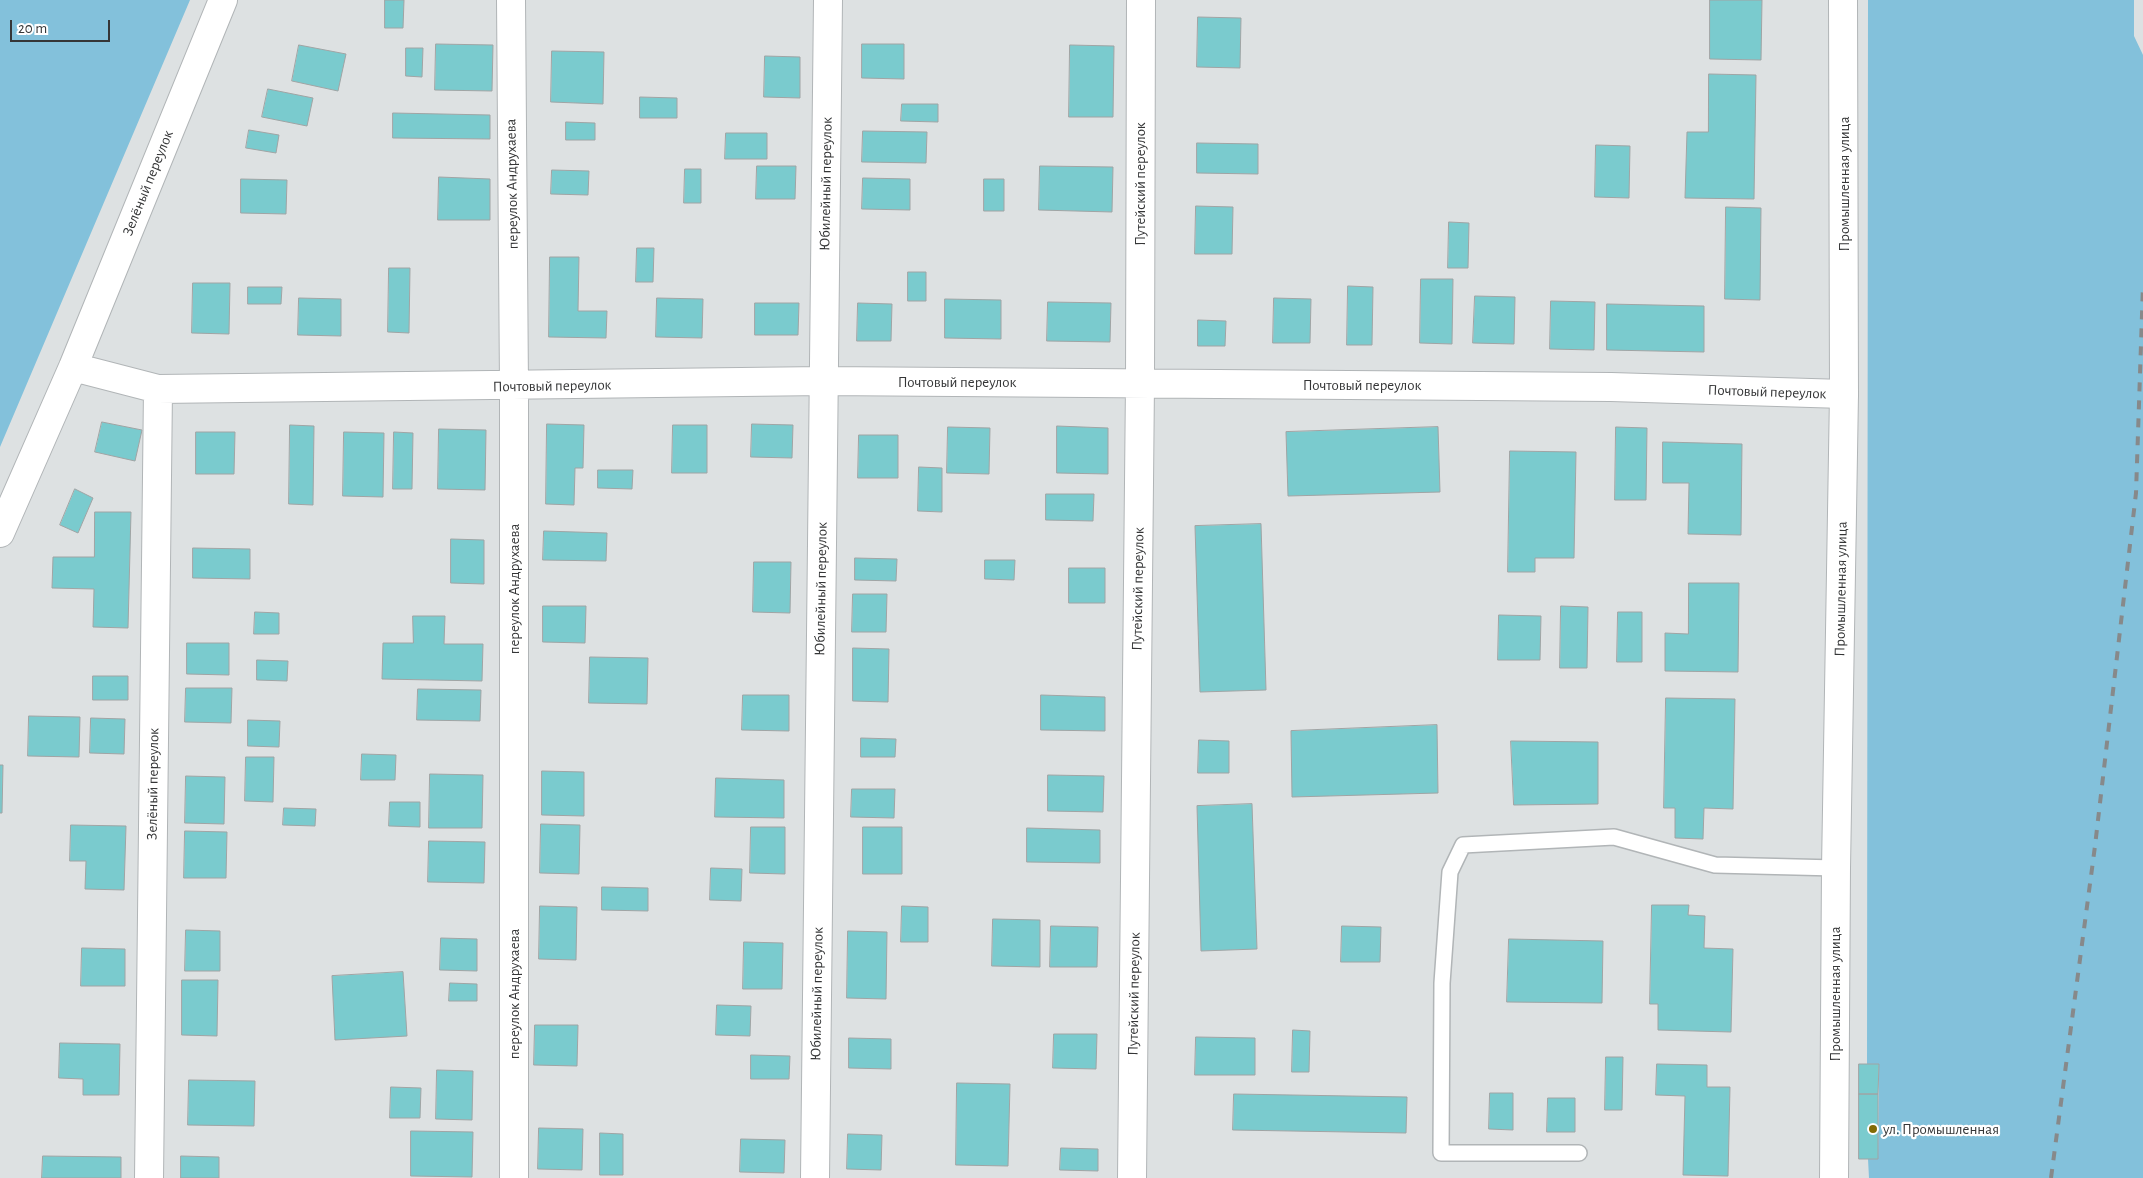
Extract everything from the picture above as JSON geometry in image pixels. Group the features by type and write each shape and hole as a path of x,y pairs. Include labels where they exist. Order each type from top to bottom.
{"street":[{"name":"Зелёный переулок","path":"0,533 73,367 223,0"},
{"name":"переулок Андрухаева","path":"511,0 514,386 514,1178"},
{"name":"Юбилейный переулок","path":"815,1178 828,0"},
{"name":"Путейский переулок","path":"1132,1178 1140,383 1141,0"},
{"name":"Промышленная улица","path":"1834,1178 1836,868 1844,394 1843,0"},
{"name":"Почтовый переулок","path":"73,367 158,389 824,381 1611,387 1844,394"},
{"name":"Зелёный переулок","path":"149,1178 158,389"}],"lane":[{"path":"1579,1153 1441,1153 1442,983 1450,872 1463,845 1614,836 1715,865 1836,868"}],"shaded area":[{"path":"0,0 190,0 0,447"},
{"path":"1868,0 2134,0 2134,36 2143,55 2143,1178 1869,1178 1868,1159 1878,1158 1879,1064 1867,1064"}],"building":[{"path":"385,0 404,0 403,28 385,28"},
{"path":"1710,0 1762,0 1761,60 1710,59"},
{"path":"1198,17 1241,18 1240,68 1197,67"},
{"path":"436,44 493,45 492,91 435,90"},
{"path":"862,44 904,44 904,79 862,78"},
{"path":"299,45 346,54 338,91 292,81"},
{"path":"1070,45 1114,46 1113,117 1069,117"},
{"path":"406,48 423,48 422,77 406,76"},
{"path":"552,51 604,52 603,104 551,102"},
{"path":"765,56 800,57 800,98 764,97"},
{"path":"1709,74 1756,75 1754,199 1685,198 1687,132 1708,132"},
{"path":"268,89 313,98 307,126 262,117"},
{"path":"640,97 677,98 677,118 640,118"},
{"path":"902,104 938,104 938,122 901,121"},
{"path":"393,113 490,115 490,139 393,138"},
{"path":"566,122 595,123 595,140 566,140"},
{"path":"249,130 279,135 276,153 246,148"},
{"path":"863,131 927,132 926,163 862,162"},
{"path":"726,133 767,133 767,159 725,159"},
{"path":"1197,143 1258,144 1258,174 1197,173"},
{"path":"1596,145 1630,146 1629,198 1595,197"},
{"path":"757,166 796,166 795,199 756,199"},
{"path":"1040,166 1113,167 1112,212 1039,210"},
{"path":"685,169 701,169 701,203 684,203"},
{"path":"552,170 589,171 588,195 551,194"},
{"path":"439,177 490,179 490,220 438,220"},
{"path":"863,178 910,179 910,210 862,209"},
{"path":"241,179 287,180 286,214 241,213"},
{"path":"984,179 1004,179 1004,211 984,211"},
{"path":"1196,206 1233,207 1232,254 1195,254"},
{"path":"1726,207 1761,208 1760,300 1725,299"},
{"path":"1449,222 1469,223 1468,268 1448,268"},
{"path":"637,248 654,248 653,282 636,282"},
{"path":"550,257 579,257 578,311 607,311 606,338 549,337"},
{"path":"389,268 410,268 409,333 388,332"},
{"path":"908,272 926,272 926,301 908,301"},
{"path":"1421,279 1453,279 1452,344 1420,343"},
{"path":"193,283 230,283 229,334 192,333"},
{"path":"1348,286 1373,287 1372,345 1347,345"},
{"path":"248,287 282,287 281,304 248,304"},
{"path":"1475,296 1515,297 1514,344 1473,343"},
{"path":"299,298 341,299 341,336 298,335"},
{"path":"657,298 703,299 702,338 656,337"},
{"path":"1274,298 1311,299 1310,343 1273,343"},
{"path":"945,299 1001,300 1001,339 945,338"},
{"path":"1551,301 1595,302 1594,350 1550,349"},
{"path":"1048,302 1111,303 1110,342 1047,341"},
{"path":"755,303 799,303 798,335 755,335"},
{"path":"858,303 892,304 891,341 857,341"},
{"path":"1607,304 1704,306 1704,352 1607,350"},
{"path":"1198,320 1226,321 1225,346 1198,346"},
{"path":"102,422 142,430 135,461 95,452"},
{"path":"547,424 584,425 583,468 575,468 574,505 546,504"},
{"path":"752,424 793,425 792,458 751,457"},
{"path":"290,425 314,426 313,505 289,504"},
{"path":"673,425 707,425 707,473 672,473"},
{"path":"1057,426 1108,428 1108,474 1057,473"},
{"path":"948,427 990,428 989,474 947,473"},
{"path":"1438,427 1440,492 1288,496 1286,432"},
{"path":"1616,427 1647,428 1646,500 1615,500"},
{"path":"439,429 486,430 485,490 438,489"},
{"path":"196,432 235,432 234,474 196,474"},
{"path":"344,432 384,433 383,497 343,496"},
{"path":"394,432 413,433 412,489 393,489"},
{"path":"859,435 898,435 898,478 858,478"},
{"path":"1663,442 1742,444 1741,535 1688,534 1689,483 1663,483"},
{"path":"1510,451 1576,452 1574,558 1535,558 1535,572 1508,572"},
{"path":"919,467 942,468 942,512 918,511"},
{"path":"598,470 633,470 632,489 598,488"},
{"path":"75,489 93,498 78,533 60,525"},
{"path":"1046,494 1094,494 1093,521 1046,520"},
{"path":"95,512 131,512 128,628 93,627 94,589 52,588 53,557 94,557"},
{"path":"1261,524 1266,690 1200,692 1195,526"},
{"path":"544,531 607,533 606,561 543,560"},
{"path":"451,539 484,540 484,584 451,583"},
{"path":"193,548 250,549 250,579 193,578"},
{"path":"855,558 897,559 896,581 855,580"},
{"path":"985,560 1015,560 1014,580 985,579"},
{"path":"754,562 791,562 790,613 753,612"},
{"path":"1069,568 1105,568 1105,603 1069,603"},
{"path":"1689,583 1739,583 1738,672 1665,671 1665,633 1688,634"},
{"path":"853,594 887,594 886,632 852,632"},
{"path":"543,606 586,606 585,643 543,642"},
{"path":"1561,606 1588,607 1587,668 1560,668"},
{"path":"255,612 279,613 279,634 254,634"},
{"path":"1618,612 1642,612 1642,662 1617,662"},
{"path":"1499,615 1541,616 1540,660 1498,660"},
{"path":"413,616 445,616 444,644 483,644 482,681 382,679 383,643 413,643"},
{"path":"187,643 229,643 229,675 187,674"},
{"path":"853,648 889,649 888,702 853,701"},
{"path":"590,657 648,658 647,704 589,703"},
{"path":"257,660 288,661 287,681 257,680"},
{"path":"93,676 128,676 128,700 93,700"},
{"path":"186,688 232,688 231,723 185,722"},
{"path":"418,689 481,690 480,721 417,720"},
{"path":"743,695 789,695 789,731 742,730"},
{"path":"1041,695 1105,697 1105,731 1041,730"},
{"path":"1666,698 1735,699 1733,809 1704,808 1703,839 1675,838 1675,808 1664,808"},
{"path":"29,716 80,717 79,757 28,756"},
{"path":"91,718 125,719 124,754 90,753"},
{"path":"248,720 280,721 279,747 248,746"},
{"path":"1437,725 1438,793 1292,797 1291,731"},
{"path":"861,738 896,739 895,757 861,757"},
{"path":"1199,740 1229,741 1229,773 1198,773"},
{"path":"1511,741 1598,742 1598,804 1514,805"},
{"path":"362,754 396,755 395,780 361,780"},
{"path":"246,757 274,757 273,802 245,801"},
{"path":"0,765 3,765 2,813 0,813"},
{"path":"542,771 584,772 584,816 542,815"},
{"path":"430,774 483,775 482,828 429,828"},
{"path":"1048,775 1104,776 1103,812 1048,811"},
{"path":"186,776 225,777 224,824 185,823"},
{"path":"716,778 784,780 784,818 715,817"},
{"path":"852,789 895,789 894,818 851,817"},
{"path":"390,802 420,802 420,827 389,826"},
{"path":"1252,804 1257,949 1201,951 1197,806"},
{"path":"284,808 316,809 315,826 283,825"},
{"path":"541,824 580,825 579,874 540,873"},
{"path":"71,825 126,826 124,890 85,889 86,861 70,861"},
{"path":"751,827 785,827 785,874 750,873"},
{"path":"863,827 902,827 902,874 863,874"},
{"path":"1027,828 1100,830 1100,863 1027,862"},
{"path":"185,831 227,832 226,878 184,878"},
{"path":"429,841 485,842 484,883 428,882"},
{"path":"711,868 742,869 741,901 710,900"},
{"path":"602,887 648,888 648,911 602,910"},
{"path":"1652,905 1689,905 1688,915 1705,916 1704,948 1733,949 1731,1032 1658,1030 1658,1004 1650,1004"},
{"path":"540,906 577,907 576,960 539,959"},
{"path":"902,906 928,907 928,942 901,942"},
{"path":"993,919 1040,920 1040,967 992,966"},
{"path":"1051,926 1098,927 1097,967 1050,967"},
{"path":"1342,926 1381,927 1380,962 1341,962"},
{"path":"186,930 220,931 220,971 185,971"},
{"path":"848,931 887,932 886,999 847,998"},
{"path":"441,938 477,939 477,971 440,970"},
{"path":"1509,939 1603,941 1602,1003 1507,1002"},
{"path":"744,942 783,943 782,989 743,989"},
{"path":"82,948 125,949 125,986 81,986"},
{"path":"403,972 407,1036 335,1040 332,976"},
{"path":"182,980 218,980 217,1036 182,1035"},
{"path":"450,983 477,984 477,1001 449,1001"},
{"path":"717,1005 751,1006 750,1036 716,1035"},
{"path":"535,1025 578,1025 577,1066 534,1065"},
{"path":"1293,1030 1310,1031 1309,1072 1292,1072"},
{"path":"1054,1034 1097,1034 1096,1069 1053,1068"},
{"path":"1196,1037 1255,1038 1255,1075 1195,1075"},
{"path":"849,1038 891,1039 891,1069 849,1068"},
{"path":"60,1043 120,1044 119,1095 83,1095 83,1079 59,1078"},
{"path":"751,1055 790,1056 789,1079 751,1079"},
{"path":"1606,1057 1623,1057 1622,1110 1605,1110"},
{"path":"1657,1064 1707,1065 1707,1087 1730,1087 1728,1176 1683,1175 1685,1096 1656,1095"},
{"path":"1859,1064 1879,1064 1878,1094 1859,1094"},
{"path":"437,1070 473,1071 472,1120 436,1119"},
{"path":"189,1080 255,1081 254,1126 188,1125"},
{"path":"957,1083 1010,1084 1008,1166 956,1165"},
{"path":"391,1087 421,1088 420,1118 390,1118"},
{"path":"1490,1093 1513,1093 1513,1130 1489,1129"},
{"path":"1234,1094 1407,1097 1406,1133 1233,1130"},
{"path":"1859,1094 1878,1094 1878,1159 1859,1159"},
{"path":"1548,1098 1575,1098 1575,1132 1547,1132"},
{"path":"539,1128 583,1129 582,1170 538,1169"},
{"path":"411,1131 473,1132 472,1177 411,1176"},
{"path":"600,1133 623,1134 623,1175 600,1175"},
{"path":"848,1134 882,1135 881,1170 847,1169"},
{"path":"741,1139 785,1140 784,1173 740,1172"},
{"path":"1061,1148 1098,1149 1098,1171 1060,1170"},
{"path":"43,1156 121,1157 121,1178 42,1178"},
{"path":"181,1156 219,1157 219,1178 181,1178"}],"railway":[{"path":"2051,1178 2095,846 2136,493 2143,285"}],"place":[{"name":"ул. Промышленная","path":"1873,1129"}]}
